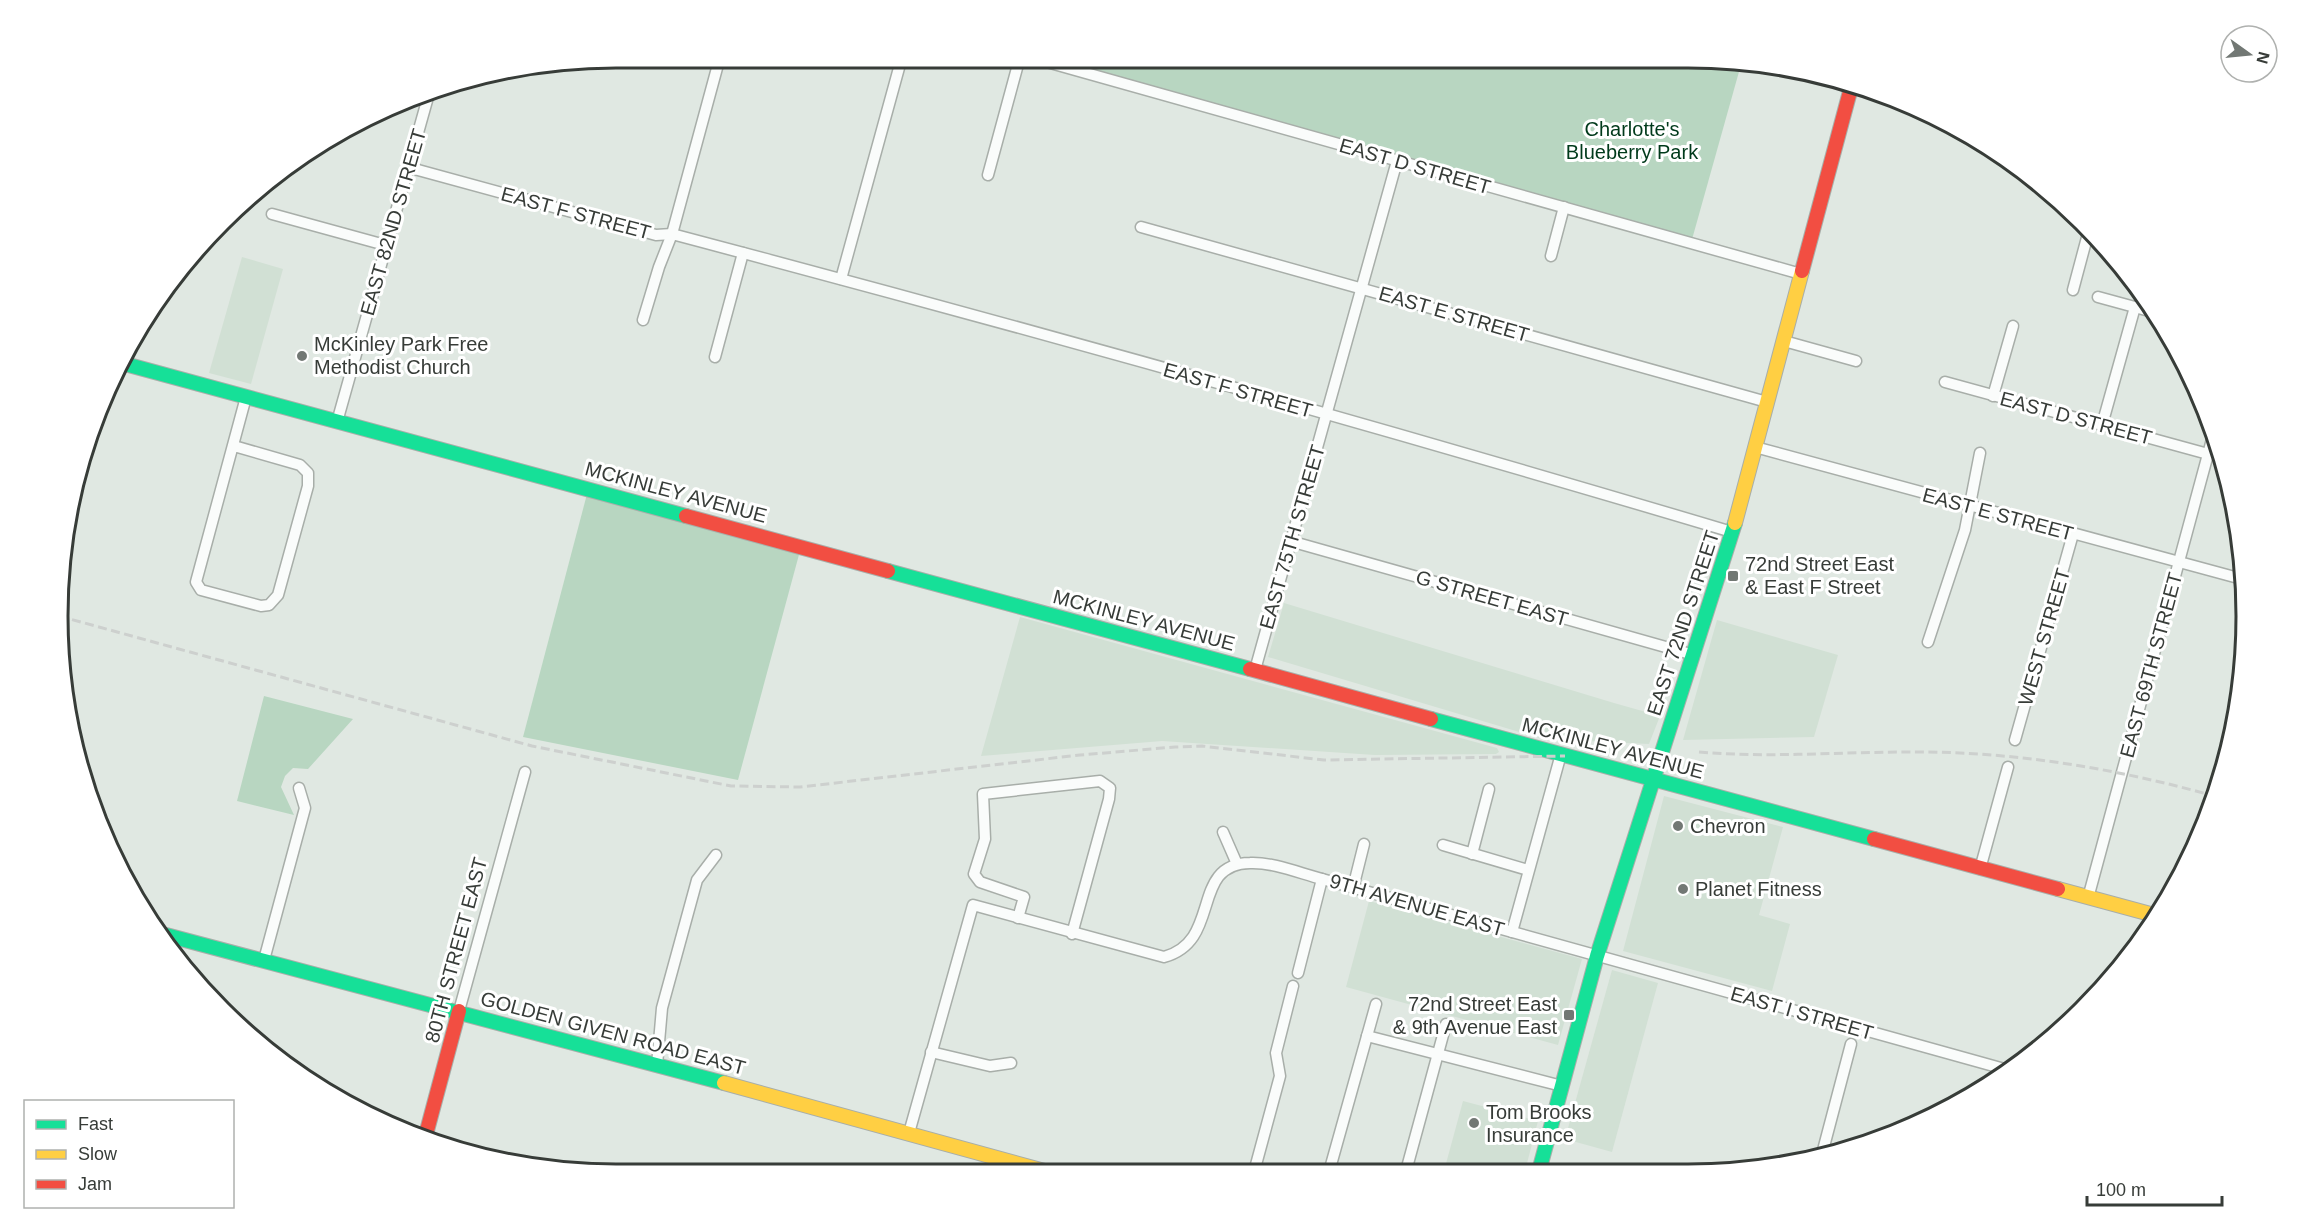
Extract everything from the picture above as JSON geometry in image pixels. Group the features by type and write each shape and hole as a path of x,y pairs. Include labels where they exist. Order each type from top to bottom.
{"street":[{"path":"644,320 658,267 672,234 717,68"},
{"path":"841,279 899,68"},
{"path":"988,175 1017,68"},
{"name":"EAST D STREET","path":"1068,68 1801,274"},
{"name":"EAST 72ND STREET","path":"1541,1164 1597,956 1732,532 1850,93"},
{"name":"EAST 82ND STREET","path":"337,422 427,102"},
{"name":"EAST 75TH STREET","path":"1255,670 1397,160"},
{"name":"EAST F STREET","path":"409,165 418,170 656,235 672,234 841,279 1326,414 1732,532"},
{"path":"1551,256 1564,207"},
{"path":"272,214 386,245"},
{"name":"EAST E STREET","path":"1141,227 1767,402"},
{"path":"2073,290 2086,240"},
{"path":"715,357 743,253"},
{"path":"2098,297 2141,309"},
{"path":"2102,425 2135,307"},
{"path":"1993,396 2013,326"},
{"path":"1784,341 1856,361"},
{"name":"MCKINLEY AVENUE","path":"128,365 2148,913"},
{"name":"EAST D STREET","path":"1945,382 2208,454"},
{"path":"234,446 300,465 308,473 308,486 278,595 273,603 261,606 206,591 198,586 197,573 246,397"},
{"name":"EAST E STREET","path":"1755,447 1969,507 2234,577"},
{"name":"EAST 69TH STREET","path":"2088,898 2209,450"},
{"path":"1928,642 1937,609 1953,572 1980,453"},
{"name":"WEST STREET","path":"2015,740 2073,534"},
{"name":"G STREET EAST","path":"1290,541 1694,655"},
{"path":"1512,932 1561,754"},
{"path":"1980,869 2008,767"},
{"name":"80TH STREET EAST","path":"426,1130 525,772"},
{"path":"1018,918 1024,897 980,882 974,874 985,838 983,795 1083,781 1100,781 1108,785 1110,794 1108,808 1072,934"},
{"path":"264,960 305,808 300,788"},
{"path":"1472,854 1489,789"},
{"path":"909,1133 973,905 1072,934 1164,957 1179,952 1188,945 1198,931 1214,883 1220,874 1237,864 1223,832"},
{"path":"1353,888 1364,844"},
{"path":"1443,845 1528,870"},
{"path":"657,1065 662,1008 697,879 716,855"},
{"name":"9TH AVENUE EAST","path":"1237,864 1262,863 1597,956"},
{"path":"1298,973 1322,879"},
{"name":"GOLDEN GIVEN ROAD EAST","path":"171,936 459,1011 1019,1164"},
{"name":"EAST I STREET","path":"1597,956 1998,1067"},
{"path":"1256,1164 1280,1076 1275,1053 1293,986"},
{"path":"1331,1164 1376,1004"},
{"path":"1408,1164 1446,1023"},
{"path":"1367,1035 1562,1086"},
{"path":"1824,1147 1851,1044"},
{"path":"931,1052 990,1066 1011,1063"}],"shaded area":[{"path":"242,257 283,269 251,384 209,373"},
{"path":"1284,603 1660,716 1649,744 1543,739 1268,657"},
{"path":"1020,617 1497,748 1499,752 1496,754 1375,755 1162,741 981,756"},
{"path":"1717,620 1838,655 1814,737 1683,740"},
{"path":"1664,796 1783,827 1759,915 1790,924 1772,991 1623,951"},
{"path":"1369,901 1582,959 1558,1045 1346,987"},
{"path":"1612,970 1658,983 1612,1152 1565,1139"},
{"path":"1463,1101 1538,1121 1527,1164 1446,1164"}],"green space":[{"name":"Charlotte's Blueberry Park","path":"1068,68 1687,68 1739,70 1691,243"},
{"path":"587,494 800,551 738,780 523,737"},
{"path":"264,696 353,719 308,769 293,768 285,776 281,787 294,815 237,801"}],"railway":[{"path":"68,618 532,746 731,786 800,787 1080,755 1202,746 1324,760 1565,756"},
{"path":"1699,752 1751,755 1947,752 2024,758 2139,777 2205,794"}],"traffic: fast":[{"path":"128,365 686,516"},
{"path":"1541,1164 1597,956 1735,523"},
{"path":"888,571 1250,669"},
{"path":"1431,719 1874,839"},
{"path":"171,936 724,1083"}],"traffic: slow":[{"path":"1735,523 1802,271"},
{"path":"2058,889 2148,913"},
{"path":"724,1083 1019,1164"}],"traffic: jam":[{"path":"1802,271 1850,93"},
{"path":"686,516 888,571"},
{"path":"1250,669 1431,719"},
{"path":"1874,839 2058,889"},
{"path":"427,1130 459,1011"}],"place":[{"name":"McKinley Park Free Methodist Church","path":"302,356"},
{"name":"72nd Street East & East F Street","path":"1733,576"},
{"name":"Chevron","path":"1678,826"},
{"name":"Planet Fitness","path":"1683,889"},
{"name":"72nd Street East & 9th Avenue East","path":"1569,1015"},
{"name":"Tom Brooks Insurance","path":"1474,1123"}]}
